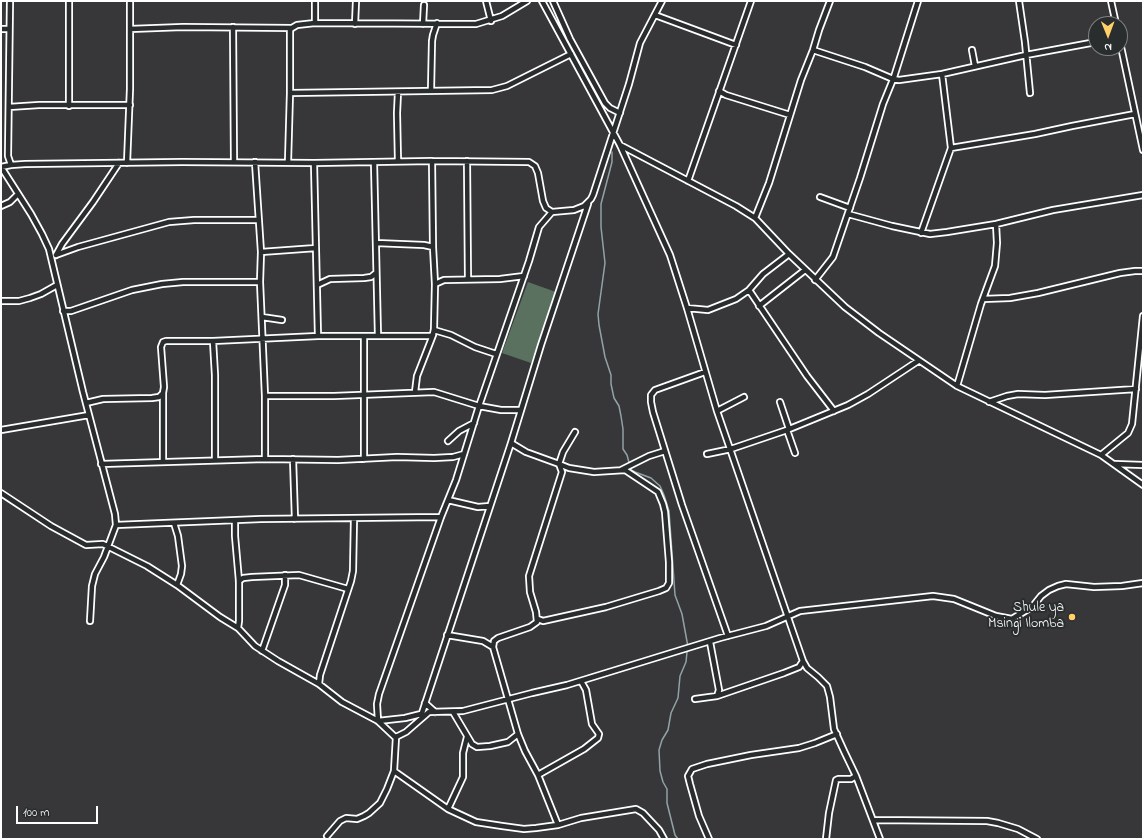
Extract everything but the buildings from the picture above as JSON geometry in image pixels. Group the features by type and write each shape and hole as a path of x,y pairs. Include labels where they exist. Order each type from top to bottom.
{"street":[{"path":"10,1 8,156 11,165"},
{"path":"69,1 69,106"},
{"path":"127,163 130,105 130,1"},
{"path":"315,1 315,23"},
{"path":"355,24 356,1"},
{"path":"486,1 490,21"},
{"path":"130,29 183,27 292,28 297,25 315,23 437,23 471,25 490,21 511,11 526,1"},
{"path":"542,1 620,145 670,255 717,411 803,661 807,668 827,686 834,729 856,776 880,839"},
{"path":"553,1 570,39 605,102 610,108 620,113"},
{"path":"90,621 92,586 95,574 108,547 116,525 114,508 101,464 63,311 57,285 53,256 42,234 1,167 11,165 119,163 314,163 398,161 530,162 535,166 538,173 544,204 547,209 552,212 579,209 592,199 620,113 640,43 662,1"},
{"path":"688,181 718,91 751,1"},
{"path":"755,218 769,183 801,80 830,1"},
{"path":"815,280 834,257 918,1"},
{"path":"1019,1 1030,93"},
{"path":"1111,1 1114,16"},
{"path":"423,24 424,5"},
{"path":"655,15 736,45"},
{"path":"430,90 432,41 437,23"},
{"path":"233,27 234,162"},
{"path":"288,162 290,30 292,28"},
{"path":"1,29 9,29"},
{"path":"813,50 865,67 893,80 904,80 942,74 1026,55 1088,43"},
{"path":"972,50 975,66"},
{"path":"290,93 496,90 526,77 571,54"},
{"path":"1123,56 1143,150"},
{"path":"921,233 950,148 942,74"},
{"path":"718,91 726,95 790,114"},
{"path":"398,92 396,113 398,161"},
{"path":"9,107 130,105"},
{"path":"950,148 1010,139 1135,114"},
{"path":"620,145 741,208 755,218 815,280 845,307 918,361 957,386 1101,455 1143,485"},
{"path":"415,392 417,376 434,332 435,276 433,247 432,161"},
{"path":"466,161 468,279"},
{"path":"255,162 261,252 260,282 264,338 265,459"},
{"path":"374,162 378,336"},
{"path":"53,256 93,202 119,163"},
{"path":"314,163 318,336"},
{"path":"1,206 10,202 18,194"},
{"path":"848,214 930,234 996,224 1053,210 1143,195"},
{"path":"820,197 850,208"},
{"path":"420,720 588,203"},
{"path":"378,720 377,704 379,694 441,517 456,480 496,354 524,276 539,228 552,212"},
{"path":"53,256 78,246 168,222 194,220 258,220"},
{"path":"957,386 983,299 995,266 997,243 996,224"},
{"path":"376,243 424,245 433,247"},
{"path":"261,252 316,248"},
{"path":"687,308 704,310 712,309 736,299 749,290 763,274 789,254"},
{"path":"759,306 805,270"},
{"path":"983,299 1017,297 1120,273 1143,271"},
{"path":"317,285 330,279 364,278 371,277 376,273"},
{"path":"435,276 444,280"},
{"path":"435,284 444,280 500,279 524,276"},
{"path":"63,311 71,311 132,290 162,284 183,282 260,282"},
{"path":"1,301 19,301 30,298 57,285"},
{"path":"749,290 807,376 834,411"},
{"path":"1101,455 1130,430 1133,422 1143,316"},
{"path":"262,317 282,320"},
{"path":"434,332 454,336 476,347 496,354"},
{"path":"163,462 164,387 161,347 163,342 176,340 213,342 318,336 428,337 434,332"},
{"path":"364,337 364,459"},
{"path":"213,342 215,460"},
{"path":"707,454 731,449 788,430 834,411 868,394 918,361"},
{"path":"705,372 660,387 652,393 651,398 653,412 682,505 728,636"},
{"path":"989,402 1018,394 1045,395 1136,389"},
{"path":"265,396 438,392 479,406 501,410 520,410"},
{"path":"86,403 103,400 152,398 159,397 163,393"},
{"path":"717,411 744,398"},
{"path":"780,402 795,453"},
{"path":"1,430 89,415"},
{"path":"448,441 459,431 474,423"},
{"path":"558,825 538,774 525,751 518,734 493,647 494,641 498,638 535,625 537,622 538,619 530,592 529,576 562,474 559,464 565,448 575,432"},
{"path":"511,443 526,452 569,468 594,472 627,471 658,492 665,512 669,562 668,585 665,589 606,607 543,621 538,619"},
{"path":"621,470 649,456 665,452"},
{"path":"101,464 215,460 338,460 447,457 464,454"},
{"path":"293,459 295,519"},
{"path":"1113,464 1143,465"},
{"path":"1,494 40,520 86,545 99,544 108,547 147,566 238,628 255,646 262,651 319,684 342,702 378,720 393,736 396,737"},
{"path":"448,500 478,507 490,506"},
{"path":"116,525 261,519 441,517"},
{"path":"319,684 320,676 353,571 354,518"},
{"path":"235,521 239,581 238,628"},
{"path":"174,523 178,536 182,566 177,585"},
{"path":"262,651 285,585 285,575"},
{"path":"239,581 243,578 299,575 348,589"},
{"path":"396,737 406,732 425,714 435,712 453,712 477,708 581,681 728,636 766,626 800,611 933,596 954,599 996,616 1012,619 1033,606 1041,596 1049,590 1058,586 1066,584 1122,586 1143,583"},
{"path":"447,635 483,641 493,647"},
{"path":"710,642 719,690 717,696"},
{"path":"695,699 717,696 793,670 799,667 803,661"},
{"path":"538,774 584,749 594,742 599,734 592,724 588,697 581,681"},
{"path":"425,703 435,712"},
{"path":"453,712 467,737 472,744 477,747 508,742 518,734"},
{"path":"378,720 405,718 421,714"},
{"path":"709,839 699,816 688,776 692,769 707,764 751,755 799,748 837,734"},
{"path":"327,836 340,821 346,818 357,819 369,813 375,808 383,797 394,770 397,744 396,737"},
{"path":"448,808 462,777 463,754 467,737"},
{"path":"394,770 448,808 470,820 496,826 524,829 558,825 581,818 636,809 643,813 659,830 664,839"},
{"path":"826,839 829,813 836,780 851,780 856,776"},
{"path":"873,820 987,821 1018,829 1037,839"}],"green space":[{"path":"528,282 556,292 531,363 502,353"}],"waterway":[{"path":"612,152 612,162 601,204 601,227 605,263 598,314 599,325 605,357 611,375 614,398 619,406 621,416 623,429 623,449 627,455 631,470 651,478 660,486 669,511 675,595 682,614 688,647"},
{"path":"678,839 675,835 667,803 667,789 660,771 659,750 662,740 668,730 671,713 678,698 680,676 686,662 687,652"}],"place":[{"name":"Shule ya Msingi Ilomba","path":"1072,617"}]}
